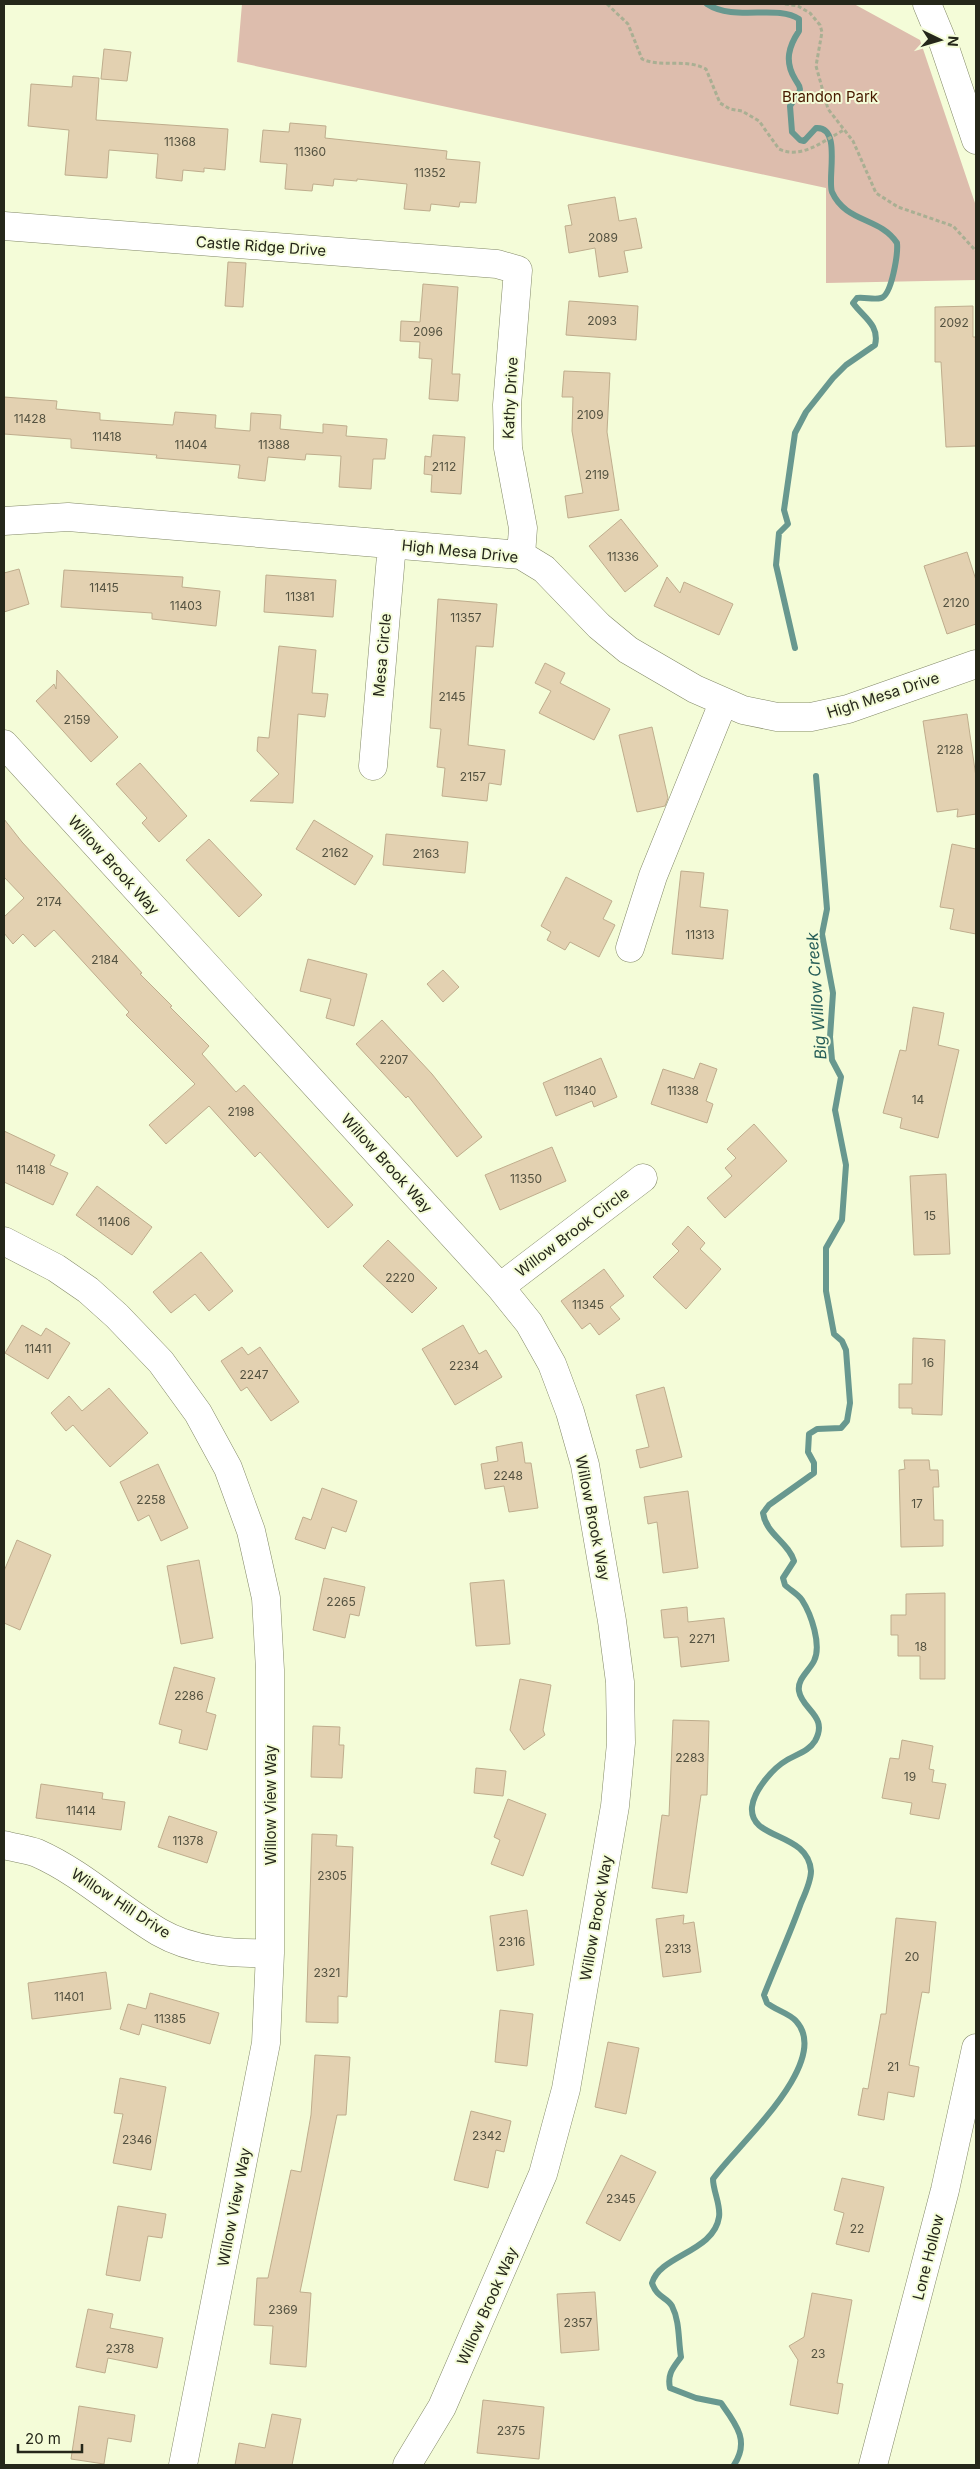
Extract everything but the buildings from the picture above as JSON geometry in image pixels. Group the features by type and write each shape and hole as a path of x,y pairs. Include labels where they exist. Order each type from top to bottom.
{"street":[{"path":"927,4 944,44 976,140"},
{"name":"Castle Ridge Drive","path":"4,226 497,264 518,270"},
{"name":"Kathy Drive","path":"518,270 507,405 508,448 523,528 521,555"},
{"name":"High Mesa Drive","path":"4,521 68,517 521,555 544,568 599,626 628,650 723,703 777,717 811,717 848,709 976,664"},
{"name":"Mesa Circle","path":"373,766 392,544"},
{"path":"630,948 653,876 723,703"},
{"name":"Willow Brook Way","path":"4,744 500,1287 529,1323 552,1364 570,1412 585,1465 612,1621 620,1682 621,1744 616,1806 566,2089 543,2174 442,2407 407,2465"},
{"name":"Willow Brook Circle","path":"500,1287 643,1178"},
{"name":"Willow View Way","path":"4,1241 56,1268 88,1290 117,1316 161,1362 193,1405 228,1468 251,1531 266,1598 270,1670 270,1953 266,2043 183,2465"},
{"name":"Willow Hill Drive","path":"4,1845 35,1852 65,1867 160,1932 188,1944 216,1951 270,1953"},
{"name":"Lone Hollow","path":"873,2465 945,2190 976,2048"}],"path":[{"path":"607,4 628,24 642,58 653,61 687,62 706,69 720,103 730,109 742,111 759,120 779,149 797,153 817,145 844,130"},
{"path":"785,4 798,6 810,13 820,25 822,32 816,60 817,71 828,109 853,141 876,193 898,206 953,226 976,251"}],"green space":[{"name":"Brandon Park","path":"242,4 854,4 920,40 976,206 976,280 826,283 826,188 237,62"}],"waterway":[{"name":"Big Willow Creek","path":"707,4 730,12 779,13 799,19 799,31 789,54 790,66 800,89 790,106 792,132 800,140 804,141 816,128 824,130 829,135 832,154 831,185 832,192 838,202 854,215 882,228 897,243 894,273 885,295 878,299 857,298 853,303 873,327 876,338 875,345 846,365 833,378 806,412 795,433 784,510 788,524 779,533 776,565 795,648"},
{"name":"Big Willow Creek","path":"734,2465 739,2456 741,2440 732,2418 721,2403 696,2398 670,2388 670,2375 681,2357 678,2324 672,2306 657,2292 652,2283 665,2266 698,2246 715,2229 719,2212 713,2179 777,2104 792,2081 802,2059 804,2038 796,2021 767,2003 764,1995 806,1892 811,1871 807,1858 800,1849 760,1826 754,1818 752,1807 756,1794 770,1774 787,1760 806,1750 815,1741 819,1725 817,1719 801,1698 799,1691 800,1683 812,1665 816,1654 817,1647 814,1630 809,1613 802,1600 785,1585 783,1578 794,1561 791,1554 768,1527 763,1513 769,1505 814,1473 814,1463 808,1452 809,1434 817,1429 841,1428 847,1421 850,1403 846,1350 842,1341 834,1334 826,1291 826,1248 842,1220 846,1165 835,1110 841,1077 832,1060 830,1037 833,993 822,934 827,909 816,776"}]}
